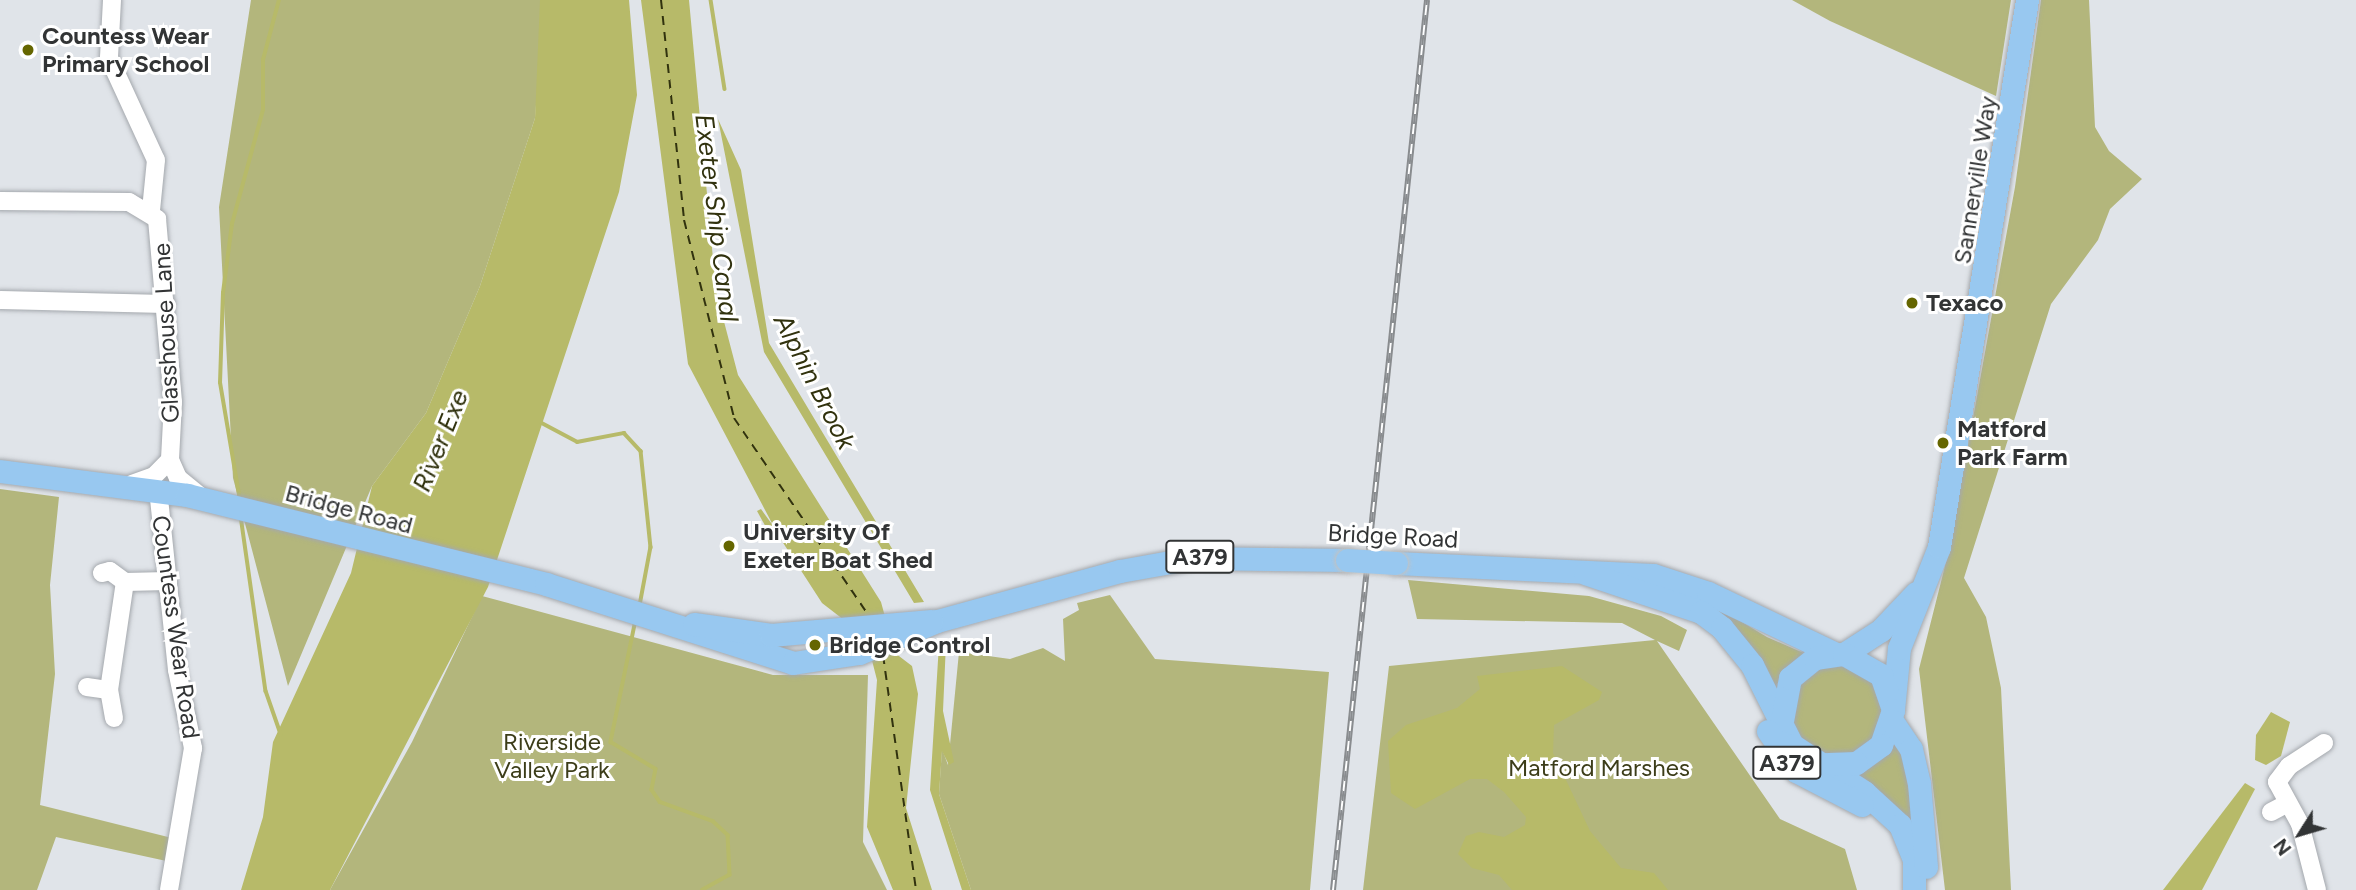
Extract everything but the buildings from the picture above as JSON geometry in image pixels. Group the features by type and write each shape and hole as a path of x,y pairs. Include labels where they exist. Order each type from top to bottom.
{"main road":[{"name":"Sannerville Way","path":"1892,715 1899,648 1931,575 2028,0"},
{"name":"Bridge Road","path":"0,471 132,484 214,501 573,592 680,624 729,647 793,663 859,653 889,631"},
{"name":"Bridge Road","path":"680,624 771,635 822,631 889,631 1192,558 1347,560 1585,573 1622,569 1688,584 1840,654"},
{"name":"A379","path":"1585,573 1708,617 1737,645 1792,745 1900,825 1914,860 1914,890"},
{"name":"A379","path":"1783,729 1781,701 1790,678 1806,663 1840,654 1892,620 1931,575"},
{"name":"A379","path":"1683,608 1739,662 1786,762 1890,827 1914,890"},
{"name":"A379","path":"1840,654 1881,676 1892,715 1911,749 1919,783 1926,890"},
{"name":"A379","path":"1819,764 1863,760 1881,745 1892,715"}],"street":[{"name":"Glasshouse Lane","path":"112,0 109,58 156,160 151,210 161,230 166,304 170,460 178,478 214,501"},
{"path":"0,201 129,202 151,210"},
{"path":"0,300 166,304"},
{"path":"132,484 154,477 170,460"},
{"name":"Countess Wear Road","path":"158,489 168,581 193,748 169,890"},
{"path":"102,573 125,582 168,581"},
{"path":"114,718 109,690 125,582"},
{"path":"87,687 109,690"},
{"path":"2317,890 2288,803 2277,782 2289,766 2324,743"},
{"path":"2271,812 2288,803"}],"green space":[{"path":"251,0 540,0 542,26 535,118 480,286 426,413 372,486 288,686 233,478 219,207"},
{"path":"1792,0 2011,0 1996,96 1830,21"},
{"path":"2041,0 2089,0 2095,127 2109,151 2142,179 2110,209 2098,240 2051,304 1964,578 1986,617 2001,688 2011,890 1945,890 1919,669 1949,550 2015,187"},
{"path":"0,489 59,497 50,585 55,674 40,805 176,839 171,862 56,837 37,890 0,890"},
{"name":"Matford Marshes","path":"1408,580 1589,596 1661,616 1687,630 1679,651 1657,641 1780,819 1845,849 1857,890 1363,890 1389,666 1655,640 1622,623 1417,619"},
{"path":"1695,594 1767,637 1806,654 1774,687"},
{"path":"1110,595 1155,659 1329,672 1310,890 971,890 939,794 942,749 948,765 959,652 1010,659 1043,648 1065,661 1063,619 1079,610 1077,603"},
{"name":"Riverside Valley Park","path":"482,596 773,675 868,675 863,842 887,890 330,890 412,742"},
{"path":"1836,664 1854,668 1869,678 1879,693 1883,711 1879,729 1869,744 1854,754 1836,758 1818,754 1803,744 1793,729 1789,711 1793,693 1803,678 1818,668"},
{"path":"1893,742 1903,752 1915,833 1849,778"}],"water":[{"name":"River Exe","path":"540,0 629,0 637,95 619,192 488,587 330,890 241,890 263,817 273,742 351,573 372,486 426,413 480,286 535,118"},
{"name":"Exeter Ship Canal","path":"641,0 689,0 716,291 738,375 881,602 895,653 912,666 918,694 906,808 932,890 893,890 867,827 877,680 866,637 822,603 778,535 768,531 757,511 761,509 774,527 688,364"},
{"path":"718,119 741,170 769,343 924,602 914,603 764,352"},
{"path":"946,643 943,711 954,762 949,765 942,751 939,794 971,890 962,890 930,790 939,644"},
{"path":"1562,666 1602,692 1599,700 1554,725 1553,753 1590,831 1621,868 1654,873 1668,890 1512,890 1499,875 1472,868 1458,854 1466,836 1479,832 1504,837 1525,825 1526,817 1504,792 1487,779 1470,779 1415,809 1391,793 1388,741 1406,725 1457,708 1480,689 1477,676"},
{"path":"2271,712 2290,722 2281,756 2266,765 2255,760 2256,735"},
{"path":"2245,783 2255,789 2202,890 2163,890"}],"waterway":[{"path":"240,501 220,383 223,293 232,224 263,110 263,60 279,0"},
{"path":"711,0 725,89"},
{"path":"542,423 577,442 624,433 641,451 651,547 640,606"},
{"path":"241,516 266,691 281,734"},
{"path":"636,620 611,742 656,769 652,790 660,802 713,821 728,835 730,875 703,890"}],"ferry route":[{"path":"661,0 684,220 734,418 870,617"},
{"path":"883,655 916,890"}],"railway":[{"path":"1333,890 1427,0"}],"place":[{"name":"Countess Wear Primary School","path":"28,50"},
{"name":"Texaco","path":"1912,303"},
{"name":"Matford Park Farm","path":"1943,443"},
{"name":"University Of Exeter Boat Shed","path":"729,546"},
{"name":"Bridge Control","path":"815,645"}],"water label":[{"name":"Alphin Brook","path":"814,382"}]}
